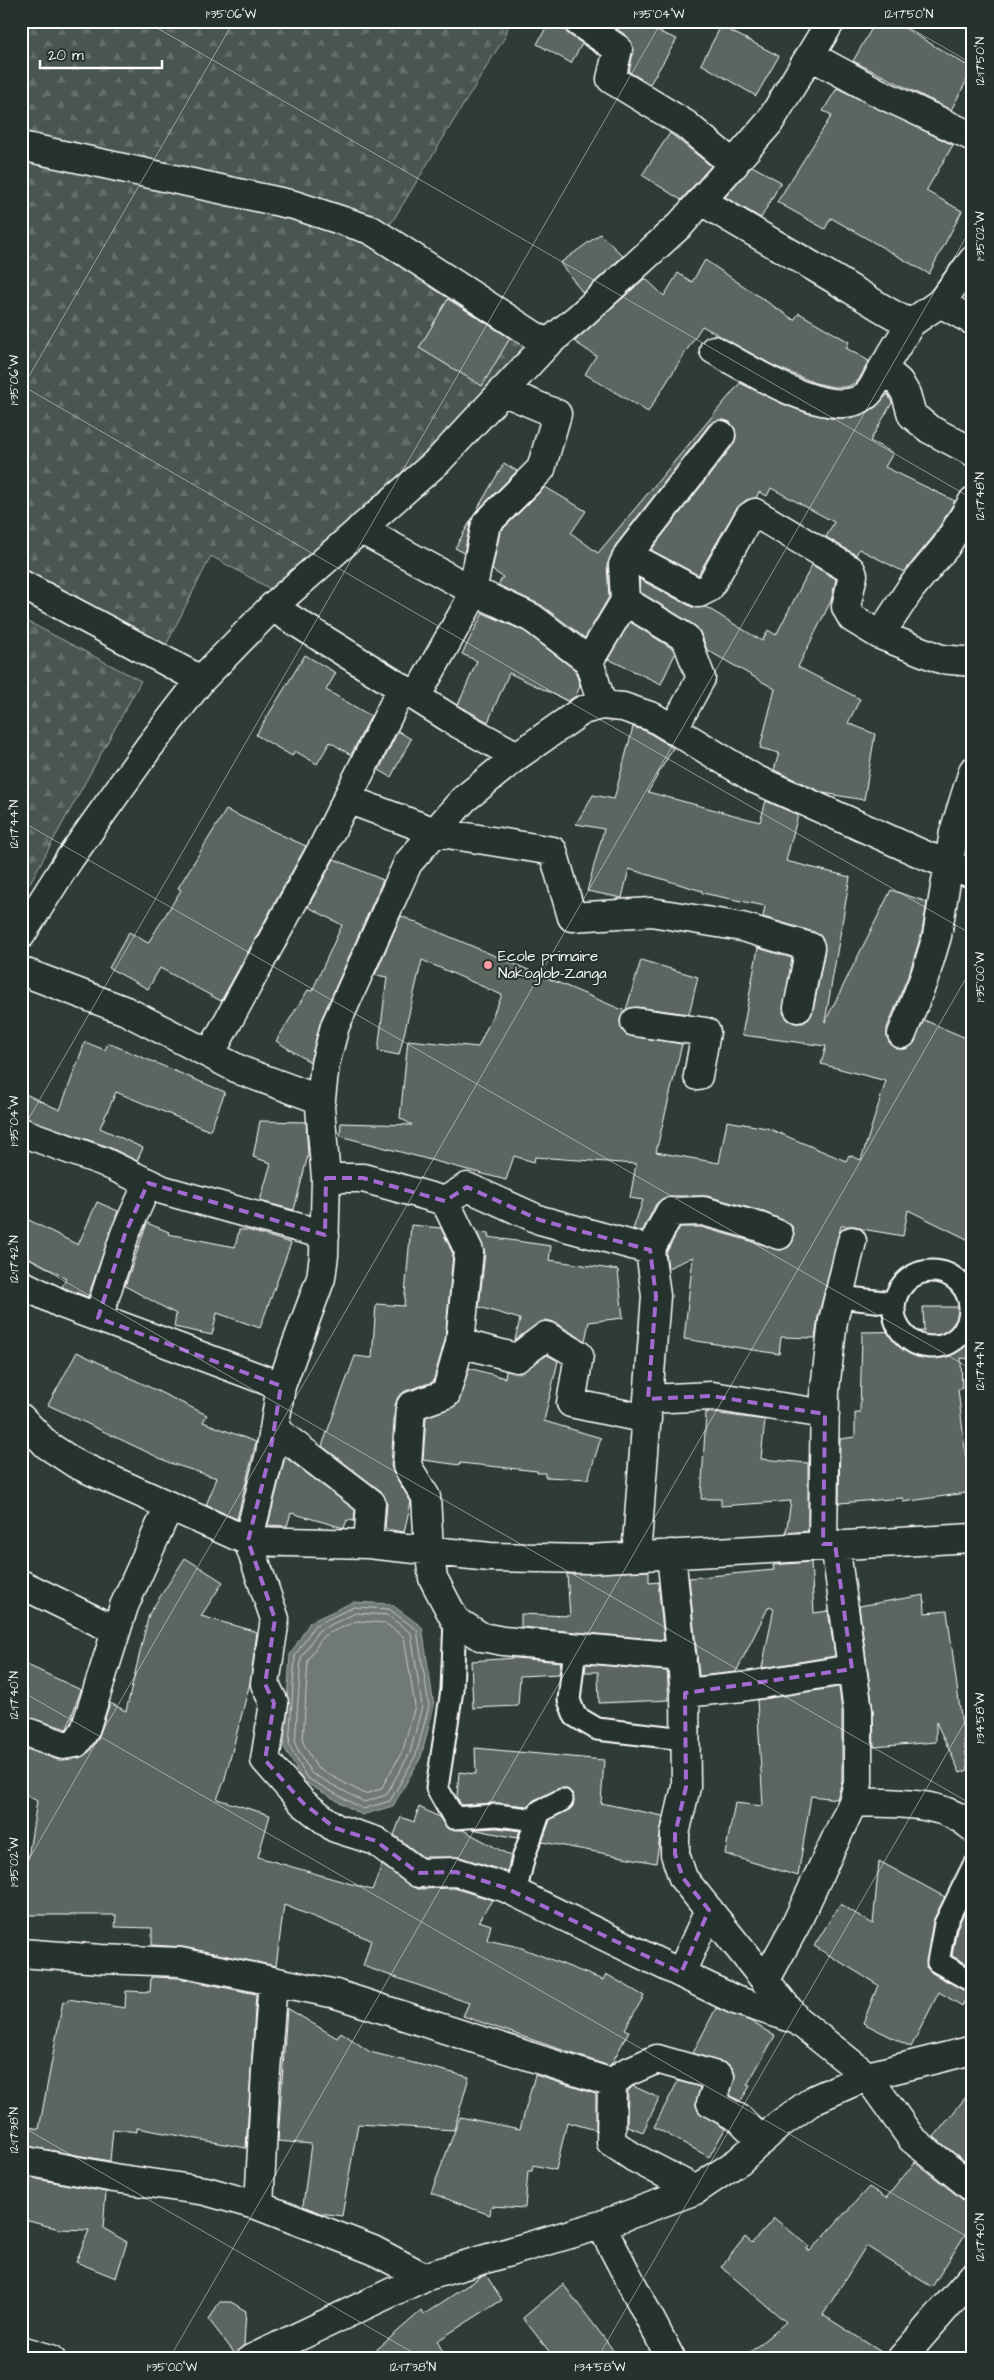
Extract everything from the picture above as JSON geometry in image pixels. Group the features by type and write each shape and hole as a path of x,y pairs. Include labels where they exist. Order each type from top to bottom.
{"street":[{"path":"577,21 618,49 611,79 685,124 734,165"},
{"path":"21,935 68,861 149,747 201,680 272,607 439,460 546,344 617,284 682,224 769,123 812,56 831,21"},
{"path":"812,56 879,93 973,137"},
{"path":"21,146 294,204 371,230 546,344"},
{"path":"702,201 767,242 856,291 887,313 911,323"},
{"path":"714,350 810,399 830,404 854,403 866,396 911,323 940,303 973,260"},
{"path":"940,303 973,321"},
{"path":"883,368 900,382 912,414 929,428 973,452"},
{"path":"210,1054 323,847 347,799 409,693 470,601 486,524 540,469 557,414 502,391"},
{"path":"589,661 625,601 623,564 628,555 721,435"},
{"path":"880,634 911,588 946,546 973,501"},
{"path":"628,555 698,593 703,592 709,588 749,517 756,513 851,570 853,575 846,607 852,618 880,634 941,659 973,662"},
{"path":"360,529 472,590 532,618 589,661 602,705"},
{"path":"21,584 201,680"},
{"path":"625,601 686,638 701,678 674,730"},
{"path":"272,607 409,693 517,756"},
{"path":"797,2020 734,2000 515,1893 456,1872 418,1873 376,1842 335,1828 303,1803 265,1760 274,1703 265,1684 275,1619 248,1541 274,1429 281,1386 321,1278 325,1235 326,1178 321,1100 325,1064 335,1026 408,863 463,800 517,756 583,710 602,705 623,707 646,715 674,730 755,779 961,870"},
{"path":"902,1034 925,976 937,936 961,870 954,832 973,771"},
{"path":"347,799 435,832 554,851 572,917 651,912 742,927 810,947 798,1008"},
{"path":"21,971 126,1011 242,1070 321,1100"},
{"path":"635,1022 706,1032 698,1076"},
{"path":"21,1132 104,1162 163,1190 325,1235"},
{"path":"326,1178 363,1178 445,1201 468,1187 540,1220 650,1250"},
{"path":"98,1318 125,1234 148,1183"},
{"path":"445,1201 470,1251 460,1343 446,1394 411,1406 407,1466 426,1497 429,1550 433,1578 455,1620 482,1637 575,1648 682,1657"},
{"path":"636,1556 656,1296 650,1250 670,1212 703,1211 760,1227 779,1235"},
{"path":"765,1981 795,1926 853,1802 858,1783 858,1711 829,1544 825,1414 825,1389 833,1321 852,1240"},
{"path":"21,1284 62,1304 281,1386"},
{"path":"460,1343 517,1358 546,1336 579,1355 571,1403 647,1409 712,1396 825,1414"},
{"path":"21,1418 47,1445 76,1464 248,1541 368,1544 490,1556 588,1559 829,1544 973,1538"},
{"path":"274,1429 371,1503 368,1544"},
{"path":"21,1730 63,1746 76,1743 85,1730 124,1606 169,1506"},
{"path":"671,1554 685,1693 686,1787 675,1834 675,1854 683,1878 797,2020 867,2076 912,2139 973,2188"},
{"path":"21,1584 115,1630"},
{"path":"685,1693 742,1687 852,1669"},
{"path":"853,1802 914,1804 963,1818 973,1828"},
{"path":"680,1973 709,1910"},
{"path":"21,1953 102,1960 180,1962 336,1994 612,2083"},
{"path":"259,2206 273,1982"},
{"path":"251,2359 424,2277 601,2225 696,2190 739,2161 780,2124 815,2099 867,2076 973,2050"},
{"path":"612,2083 625,2073 657,2059 720,2077 711,2103 740,2119 762,2141"},
{"path":"612,2083 611,2142 633,2157 696,2190"},
{"path":"21,2160 114,2178 206,2191 259,2206 373,2250 424,2277"},
{"path":"601,2225 671,2359"},
{"path":"901,2359 973,2276"},
{"path":"295,2355 331,2321"},
{"path":"21,2350 51,2359"}],"lane":[{"path":"927,1271 940,1272 961,1284 968,1294 972,1307 964,1332 955,1341 943,1346 930,1348 917,1346 906,1338 898,1328 894,1316 893,1303 905,1282 915,1274 927,1271"},
{"path":"840,1297 893,1303"},
{"path":"455,1620 452,1690 437,1788 454,1818 497,1816 536,1820"},
{"path":"575,1648 569,1700 575,1716 597,1729 685,1739"},
{"path":"515,1893 540,1811 562,1800"},
{"path":"973,1867 945,1924 938,1962 973,1982"}],"highlighted area":[{"path":"326,1178 363,1178 445,1201 467,1187 540,1220 650,1250 656,1296 648,1399 712,1396 825,1414 823,1544 835,1544 852,1669 685,1693 686,1787 675,1834 675,1854 683,1878 709,1910 681,1973 506,1888 456,1872 418,1873 376,1841 335,1828 303,1803 265,1760 274,1703 265,1684 275,1619 248,1541 270,1454 281,1386 98,1318 125,1234 148,1183 325,1235"}],"green space":[{"path":"21,21 509,21 506,35 392,222 371,232 550,340 276,592 211,556 161,655 21,582"},
{"path":"21,618 141,681 21,899"}],"water":[{"path":"353,1602 391,1604 422,1627 434,1706 421,1757 393,1806 362,1815 303,1781 284,1747 290,1655 310,1622"}],"building":[{"path":"544,21 562,21 568,34 599,55 582,44 571,63 537,44 548,24"},
{"path":"605,21 631,21 677,39 650,84 629,72 633,53 632,43 627,36"},
{"path":"876,21 893,21 973,69 951,110 853,61"},
{"path":"721,26 779,56 756,96 701,64"},
{"path":"837,88 953,145 926,191 962,211 929,274 831,218 825,229 777,202 832,115 823,111"},
{"path":"670,133 711,166 681,200 642,175"},
{"path":"752,166 781,182 761,218 725,197"},
{"path":"600,234 623,256 583,293 560,263"},
{"path":"705,260 794,320 799,313 849,342 846,348 869,361 858,381 847,387 833,387 815,383 774,366 702,326 648,412 585,374 596,356 575,342 577,339 645,278 664,296 678,273 692,282"},
{"path":"448,299 510,338 482,386 419,348"},
{"path":"740,383 783,404 807,413 831,418 850,418 871,410 888,394 892,403 870,441 893,453 885,467 955,501 933,537 904,572 859,549 856,555 826,537 834,522 771,488 767,496 759,492 756,498 746,500 736,509 698,575 651,550 734,444 736,437 735,429 730,422 723,420 715,421 709,425 615,546 607,565 609,597 585,638 541,605 498,585 503,577 492,570 500,532 545,487 586,511 571,533 598,553"},
{"path":"504,463 517,471 475,513"},
{"path":"471,521 464,553 455,548"},
{"path":"812,565 836,579 831,601 798,667 860,699 848,723 875,734 864,800 823,793 774,770 779,753 760,748 775,689 707,650 701,633 694,625 640,592 639,579 692,607 706,607 762,641 768,630 776,635"},
{"path":"483,613 524,631 575,670 580,686 576,696 568,701 509,673 488,722 458,705 477,661 462,654"},
{"path":"630,622 673,649 675,654 661,684 608,659"},
{"path":"305,655 336,673 326,690 371,716 351,755 330,742 317,764 295,751 292,756 256,735"},
{"path":"633,727 646,731 673,748 648,792 760,822 766,801 798,815 786,861 850,877 825,1022 891,890 927,902 922,932 910,971 887,1028 887,1036 890,1043 897,1049 905,1049 911,1046 924,1020 973,1041 973,1242 908,1210 903,1236 862,1229 855,1226 841,1226 818,1317 815,1338 781,1337 779,1354 684,1339 693,1257 668,1268 666,1253 680,1227 701,1227 781,1250 789,1247 793,1241 794,1234 792,1226 785,1221 764,1212 707,1196 670,1196 656,1204 642,1232 633,1229 643,1200 630,1198 636,1164 535,1157 534,1162 514,1156 506,1180 340,1136 341,1123 412,1125 400,1118 408,1040 478,1047 502,995 422,960 399,1055 378,1051 387,977 375,975 401,916 625,1011 620,1020 621,1028 626,1035 682,1044 656,1152 719,1163 727,1121 767,1128 846,1161 849,1155 861,1160 886,1081 821,1064 826,1046 742,1035 758,948 792,958 783,1013 788,1020 795,1023 803,1023 809,1019 813,1011 825,950 821,936 814,932 763,917 765,906 702,893 702,891 629,869 622,898 587,891 604,829 576,824 593,795 614,799"},
{"path":"398,731 411,739 391,777 379,770"},
{"path":"226,810 306,846 221,1001 160,968 148,989 109,968 129,932 148,943 181,890 178,888"},
{"path":"334,859 383,880 321,1020 310,1062 276,1041 308,990 312,991 342,925 308,907"},
{"path":"641,960 698,977 689,1014 637,1007 626,1010"},
{"path":"85,1042 105,1050 108,1043 225,1092 210,1131 116,1092 100,1128 143,1148 137,1161 109,1147 21,1117 21,1092 60,1110"},
{"path":"260,1121 306,1122 308,1155 294,1210 260,1201 271,1163 253,1157"},
{"path":"97,1202 118,1211 88,1297 62,1287 66,1278 21,1254 21,1216 78,1245"},
{"path":"147,1223 169,1232 168,1234 235,1247 239,1230 247,1230 291,1243 260,1328 217,1313 212,1335 174,1327 176,1314 125,1286"},
{"path":"411,1225 441,1228 453,1254 445,1340 433,1382 405,1391 398,1397 395,1405 391,1466 411,1502 404,1532 385,1529 387,1504 381,1491 322,1446 355,1356 372,1358 376,1304 404,1306"},
{"path":"477,1232 489,1233 488,1237 551,1246 549,1260 618,1270 623,1318 589,1322 585,1341 554,1322 546,1320 537,1324 515,1340 520,1319 479,1307 485,1253"},
{"path":"923,1307 973,1307 973,1359 961,1358 962,1389 958,1389 966,1458 973,1457 973,1492 903,1502 903,1498 839,1503 840,1439 855,1437 855,1413 860,1413 862,1332 924,1331"},
{"path":"77,1352 207,1415 203,1422 256,1442 237,1519 206,1505 217,1478 170,1463 48,1405"},
{"path":"547,1355 558,1361 544,1421 601,1438 588,1479 545,1477 545,1473 537,1473 537,1471 423,1460 426,1417 458,1404 469,1368 505,1378 506,1371 520,1373"},
{"path":"706,1412 765,1420 761,1459 808,1463 808,1531 786,1533 791,1501 721,1506 721,1499 701,1499"},
{"path":"285,1457 355,1510 354,1521 347,1520 344,1528 291,1513 287,1526 268,1525"},
{"path":"185,1558 223,1582 201,1616 257,1632 250,1683 224,1782 217,1799 270,1815 258,1857 372,1890 382,1865 409,1885 418,1889 454,1888 492,1900 479,1921 491,1925 487,1940 519,1947 603,1980 606,1974 644,1996 625,2029 629,2031 609,2066 463,2016 469,2003 363,1966 371,1940 284,1905 276,1966 183,1947 152,1945 152,1928 115,1927 116,1915 21,1915 21,1857 28,1858 37,1801 21,1792 21,1747 58,1760 79,1758 89,1752 98,1739 110,1703 126,1711 149,1614"},
{"path":"811,1562 814,1613 828,1611 835,1656 762,1668 774,1608 769,1606 736,1672 699,1676 689,1578 774,1570 773,1565"},
{"path":"649,1571 649,1583 658,1582 664,1640 521,1627 521,1614 570,1616 567,1574"},
{"path":"924,1595 925,1613 947,1611 968,1770 960,1773 936,1722 936,1742 874,1747 873,1709 859,1606"},
{"path":"515,1658 561,1662 559,1674 520,1676 518,1706 473,1708 471,1661"},
{"path":"21,1662 81,1690 67,1729 21,1715"},
{"path":"586,1664 667,1671 669,1700 599,1703 598,1672 585,1672"},
{"path":"839,1687 842,1712 842,1781 837,1799 811,1796 798,1876 725,1854 735,1803 763,1806 757,1700"},
{"path":"475,1748 604,1760 601,1803 663,1816 656,1863 542,1842 550,1820 573,1806 573,1794 563,1788 534,1800 528,1806 496,1803 461,1805 457,1797 459,1772 476,1774"},
{"path":"419,1807 439,1817 449,1829 463,1830 511,1856 507,1872 460,1857 423,1857 394,1835 401,1817 414,1822"},
{"path":"497,1828 520,1831 517,1838 472,1829"},
{"path":"879,1861 945,1897 933,1921 926,1967 932,1973 969,1993 962,2006 939,1992 911,2047 863,2023 878,1985 814,1946 840,1904 873,1924"},
{"path":"966,1909 973,1912 973,1967 952,1956 957,1928"},
{"path":"151,1977 178,1978 256,1994 246,2148 137,2128 137,2132 113,2129 110,2161 21,2145 21,2125 39,2129 63,2001 67,2002 68,1999 125,2008 126,1991 150,1992"},
{"path":"287,2008 337,2038 341,2032 370,2052 469,2077 454,2130 358,2124 342,2216 320,2213 303,2206 311,2144 278,2141"},
{"path":"716,2008 750,2021 775,2036 747,2085 750,2086 741,2101 730,2096 735,2074 731,2066 693,2053"},
{"path":"535,2075 596,2094 596,2130 567,2122 556,2170 533,2165 532,2171 528,2171 525,2208 491,2206 490,2215 431,2193 460,2117 520,2129"},
{"path":"678,2081 700,2087 696,2105 698,2111 725,2129 709,2157 654,2127"},
{"path":"633,2086 659,2098 643,2132 627,2126 628,2091"},
{"path":"973,2088 973,2168 934,2137"},
{"path":"915,2162 963,2200 973,2203 973,2222 932,2287 866,2246 823,2315 886,2355 886,2359 742,2359 786,2322 721,2267 745,2237 752,2243 774,2218 809,2246 807,2249 810,2251 869,2187 886,2198"},
{"path":"21,2176 106,2192 103,2228 127,2242 116,2278 76,2262 89,2230 59,2229 21,2219"},
{"path":"486,2275 502,2300 437,2341 447,2359 366,2359 421,2311 423,2315 480,2277"},
{"path":"563,2284 620,2359 555,2359 523,2318"},
{"path":"219,2302 231,2302 246,2311 244,2345 236,2355 209,2320"}],"place":[{"name":"Ecole primaire Nakoglob-Zanga","path":"488,965"}]}
